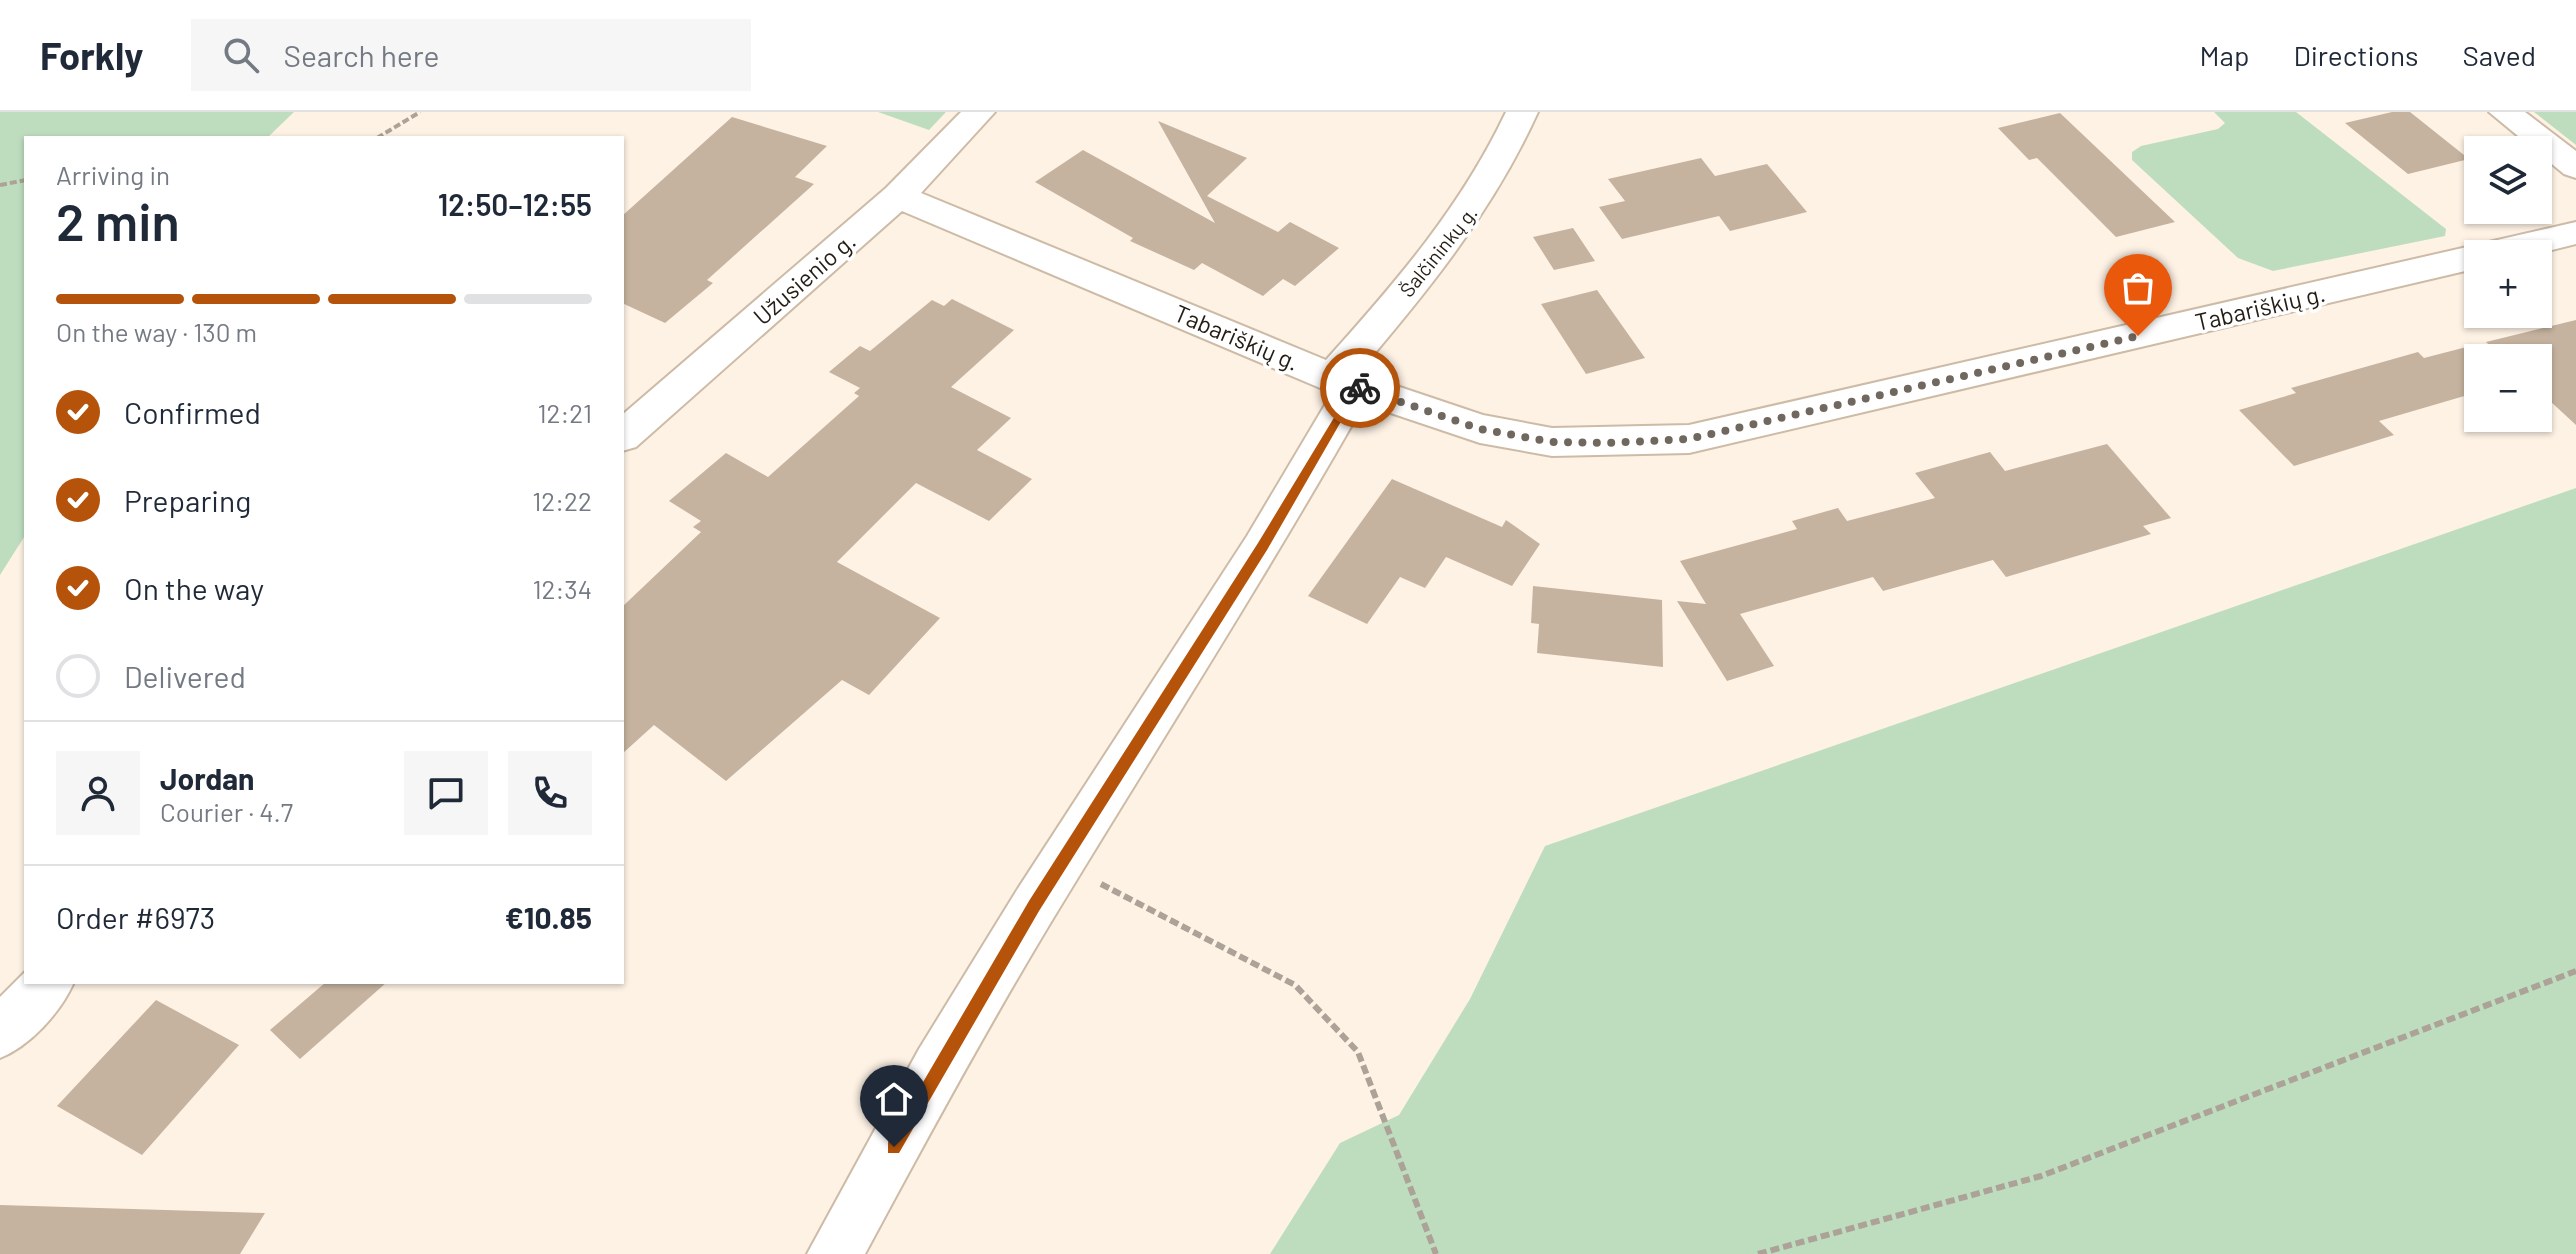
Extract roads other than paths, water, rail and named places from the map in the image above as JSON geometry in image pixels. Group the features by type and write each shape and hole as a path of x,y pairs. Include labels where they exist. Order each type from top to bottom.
{"street":[{"name":"Užusienio g.","path":"624,435 898,196 979,112"},
{"name":"Šalčininkų g.","path":"835,1254 937,1067 1061,863 1262,547 1344,382 1481,198 1501,162 1522,112"},
{"path":"2505,112 2576,167"},
{"name":"Tabariškių g.","path":"898,196 1344,382 1480,429 1552,442 1689,439 2464,259"},
{"path":"2546,240 2576,233"},
{"path":"0,1033 47,984"}]}
